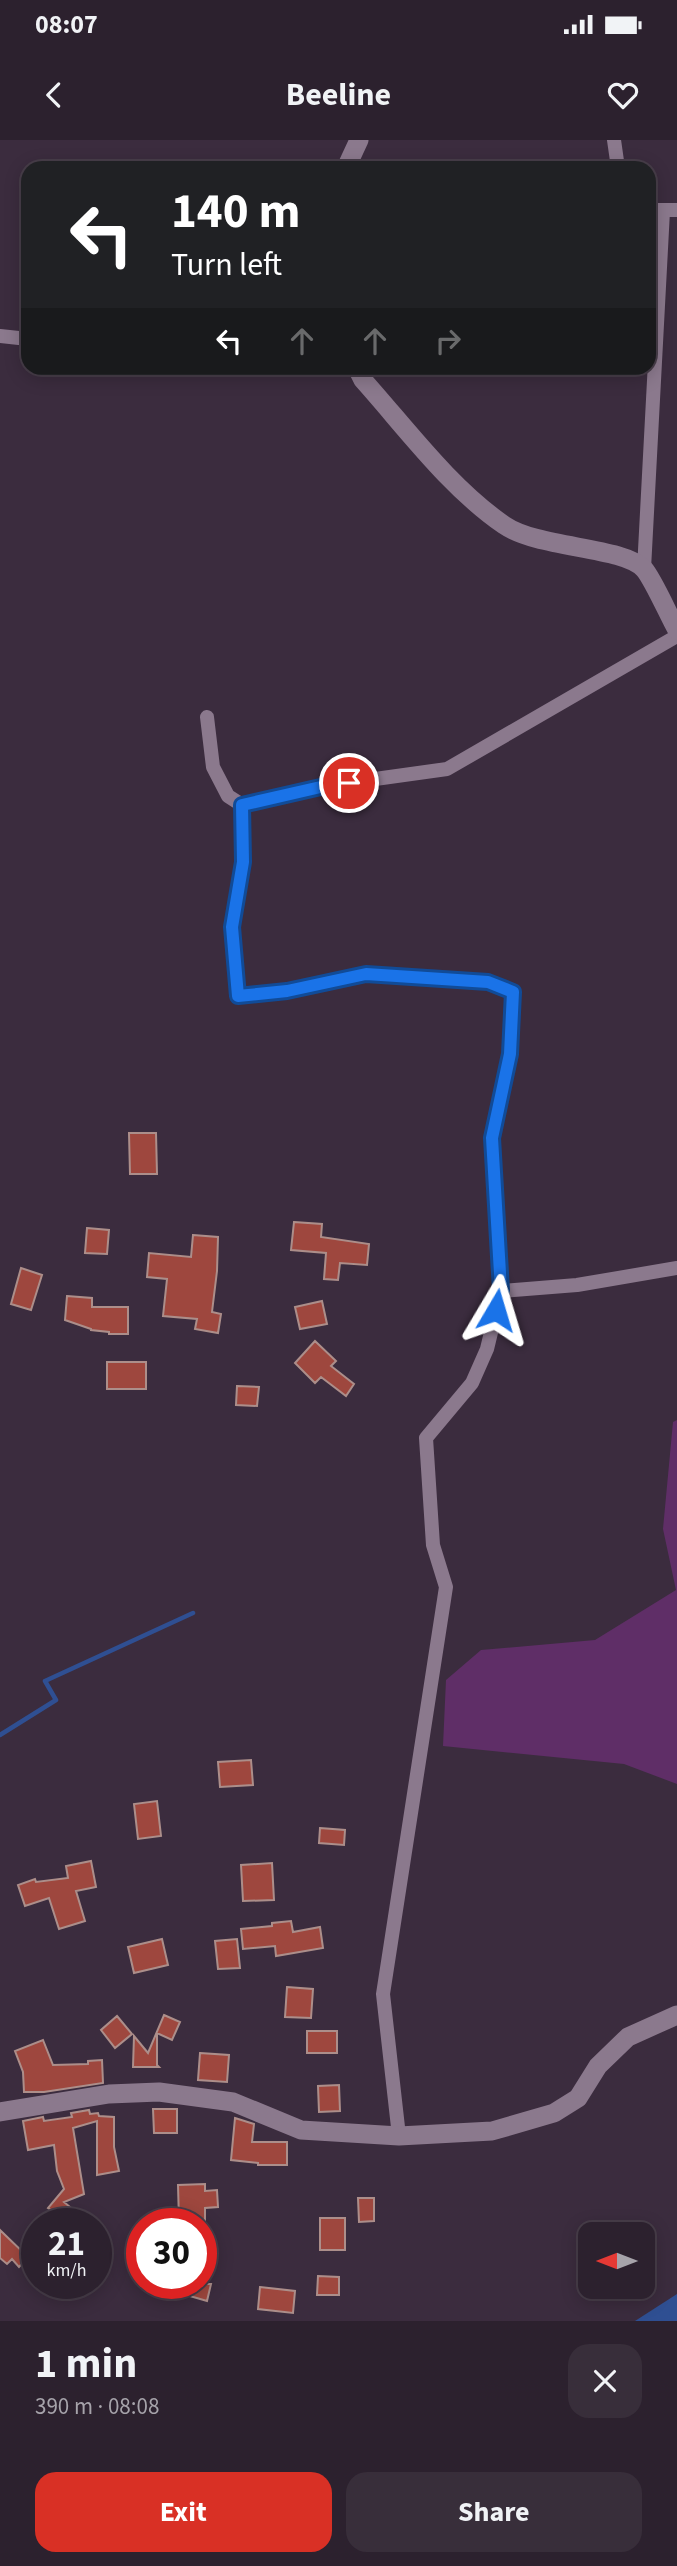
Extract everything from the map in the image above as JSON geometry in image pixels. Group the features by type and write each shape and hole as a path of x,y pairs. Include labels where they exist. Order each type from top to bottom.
{"street":[{"path":"349,161 359,140"},
{"path":"614,140 617,161"},
{"path":"656,342 663,210"},
{"path":"0,336 21,339"},
{"path":"360,375 452,480 504,525 528,538 626,558 644,569 677,630"},
{"path":"644,569 654,375"},
{"path":"207,717 213,767 228,796 242,805 325,786 447,769 677,636"},
{"path":"242,805 243,862 232,927 238,996 287,991 366,974 488,982 513,992 510,1054 492,1138 501,1290 486,1349 472,1383 426,1438 433,1545 446,1587 383,1994 399,2136"},
{"path":"501,1290 577,1285 677,1268"},
{"path":"0,2112 109,2094 159,2092 233,2102 300,2130 399,2136 492,2131 554,2113 578,2098 598,2066 628,2037 677,2015"}],"shaded area":[{"path":"677,1420 677,1784 624,1764 443,1746 446,1680 481,1650 595,1640 676,1590 663,1529 673,1422"}],"water":[{"path":"677,2294 677,2321 635,2321"}],"building":[{"path":"129,1133 156,1133 157,1174 130,1174"},
{"path":"294,1222 322,1224 321,1237 369,1244 367,1265 340,1263 338,1280 324,1279 326,1253 291,1250"},
{"path":"87,1228 109,1230 107,1254 85,1253"},
{"path":"193,1235 218,1237 212,1312 221,1314 218,1333 195,1329 197,1319 163,1316 167,1279 147,1277 149,1253 191,1257"},
{"path":"21,1268 42,1275 31,1310 11,1304"},
{"path":"67,1296 92,1298 92,1307 128,1307 128,1334 91,1330 65,1320"},
{"path":"322,1301 327,1324 300,1329 295,1307"},
{"path":"315,1341 336,1361 331,1366 354,1384 346,1396 321,1377 315,1383 295,1363"},
{"path":"107,1362 146,1362 146,1389 107,1389"},
{"path":"237,1386 259,1387 257,1406 236,1405"},
{"path":"251,1760 253,1785 220,1787 218,1762"},
{"path":"157,1801 161,1836 138,1839 134,1804"},
{"path":"320,1828 345,1830 344,1845 319,1843"},
{"path":"91,1861 96,1887 76,1891 85,1921 59,1929 49,1898 25,1906 18,1885 35,1879 36,1882 68,1878 66,1866"},
{"path":"272,1863 274,1900 243,1901 241,1865"},
{"path":"291,1921 293,1932 320,1927 323,1948 276,1956 275,1946 243,1949 241,1929"},
{"path":"162,1939 168,1965 134,1973 128,1947"},
{"path":"237,1939 240,1968 218,1969 215,1941"},
{"path":"287,1987 313,1989 311,2018 285,2017"},
{"path":"164,2015 180,2022 172,2040 157,2033 159,2067 133,2067 134,2036 148,2053"},
{"path":"117,2016 132,2034 115,2048 101,2030"},
{"path":"307,2031 337,2031 337,2053 307,2053"},
{"path":"43,2040 53,2065 88,2064 88,2061 102,2060 103,2083 44,2092 24,2092 23,2072 15,2051"},
{"path":"200,2053 229,2055 227,2082 198,2080"},
{"path":"339,2085 340,2111 319,2112 318,2086"},
{"path":"153,2109 177,2109 177,2133 154,2133"},
{"path":"89,2110 90,2114 114,2117 114,2147 119,2171 97,2175 97,2121 73,2128 84,2194 64,2202 69,2208 48,2208 64,2189 57,2171 54,2145 28,2150 23,2121 43,2117 44,2121 72,2117 71,2113"},
{"path":"235,2118 254,2124 252,2142 287,2142 287,2165 258,2165 231,2160"},
{"path":"205,2184 205,2191 217,2190 218,2207 179,2208 178,2185"},
{"path":"358,2198 374,2198 374,2221 359,2222"},
{"path":"320,2218 345,2218 345,2250 320,2250"},
{"path":"0,2230 21,2250 21,2265 19,2267 12,2259 7,2264 0,2258"},
{"path":"318,2276 339,2277 339,2295 317,2295"},
{"path":"260,2287 295,2291 293,2313 258,2309"}],"waterway":[{"path":"0,1735 56,1700 45,1681 193,1613"}],"route":[{"path":"349,783 242,805 243,862 232,927 238,996 287,991 366,974 488,982 513,992 510,1054 492,1138 501,1290 496,1310"}]}
